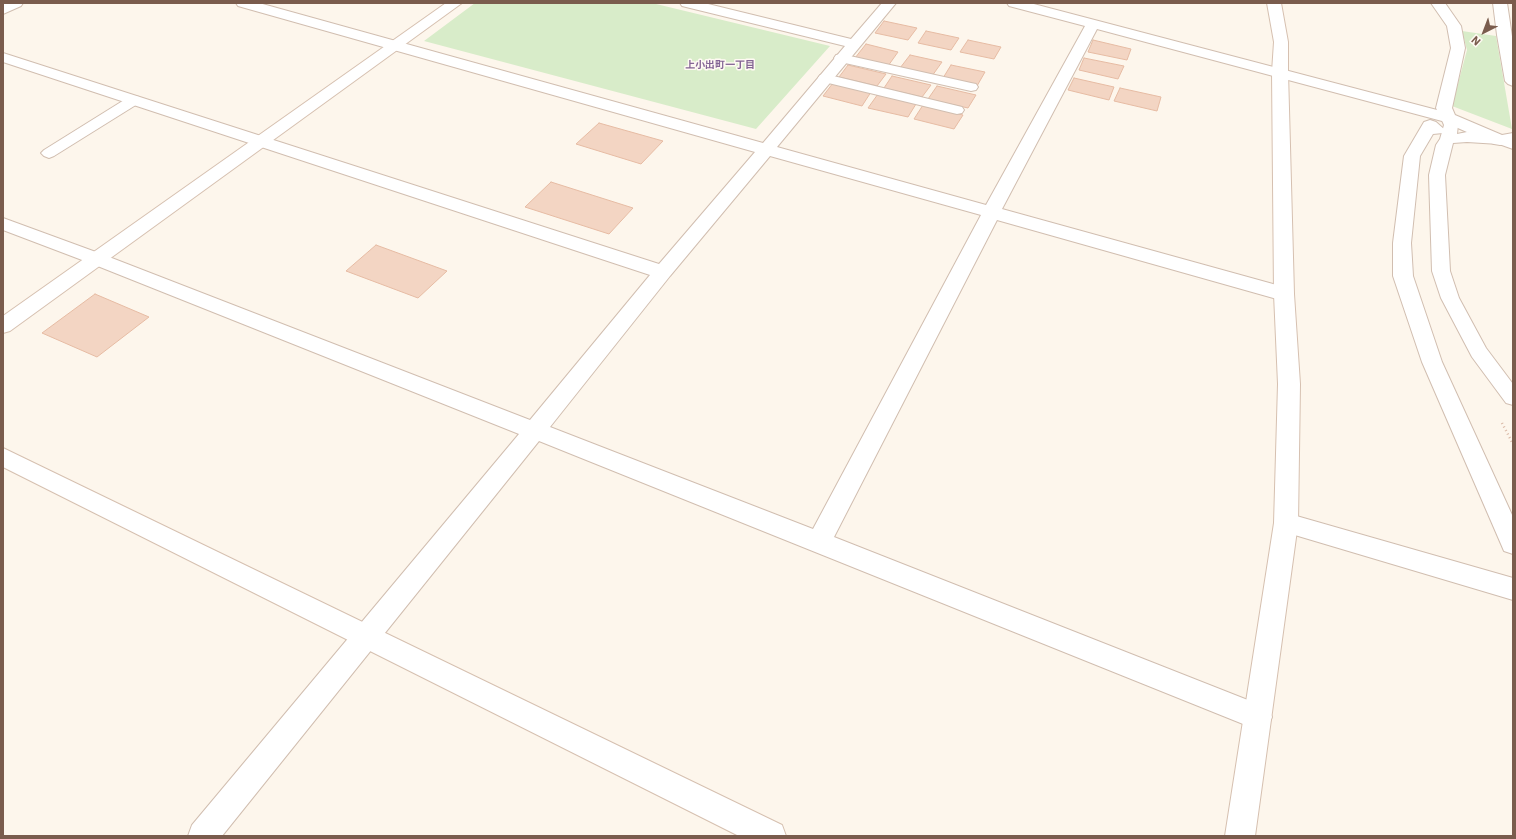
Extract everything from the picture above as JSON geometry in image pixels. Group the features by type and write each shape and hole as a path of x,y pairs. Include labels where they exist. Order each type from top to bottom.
{"street":[{"path":"3,10 16,3"},
{"path":"243,3 1284,294"},
{"path":"3,326 455,3"},
{"path":"687,3 847,51"},
{"path":"203,836 368,636 663,272 847,51 889,3"},
{"path":"1014,3 1280,72 1444,129"},
{"path":"1240,836 1286,523 1289,384 1284,294 1280,72 1281,42 1274,3"},
{"path":"1438,3 1454,26 1458,48 1444,108 1444,129"},
{"path":"1500,3 1504,35 1513,81"},
{"path":"819,542 1093,24"},
{"path":"3,57 663,272"},
{"path":"1509,141 1430,125 1412,156 1402,243 1403,276 1432,362 1513,544"},
{"path":"3,224 97,259 535,430 1258,717"},
{"path":"3,456 771,836"},
{"path":"1286,523 1513,589"}],"lane":[{"path":"847,51 970,87"},
{"path":"825,78 957,110"},
{"path":"49,154 134,100"},
{"path":"1509,141 1467,137 1444,129 1444,145 1437,175 1441,271 1450,298 1479,352 1513,398"}],"green space":[{"path":"475,3 652,3 830,46 756,129 424,41"},
{"path":"1462,31 1496,36 1512,129 1452,106 1467,50"}],"building":[{"path":"884,21 917,28 908,40 875,33"},
{"path":"926,31 959,38 951,50 918,43"},
{"path":"968,40 1001,47 994,59 960,52"},
{"path":"1093,40 1131,49 1127,60 1088,52"},
{"path":"866,44 898,52 888,66 855,58"},
{"path":"910,55 942,62 932,76 900,68"},
{"path":"1084,58 1124,66 1118,79 1079,70"},
{"path":"848,65 886,74 877,86 839,77"},
{"path":"951,65 985,72 977,86 943,78"},
{"path":"892,76 931,85 922,97 884,88"},
{"path":"1074,78 1114,87 1109,100 1068,90"},
{"path":"833,83 871,92 862,106 823,96"},
{"path":"937,86 976,95 968,108 928,99"},
{"path":"1120,88 1161,97 1157,111 1114,101"},
{"path":"878,94 916,104 908,117 868,108"},
{"path":"923,105 963,115 954,129 914,119"},
{"path":"599,123 663,141 641,164 576,144"},
{"path":"551,182 633,208 609,234 525,207"},
{"path":"376,245 447,271 418,298 346,271"},
{"path":"95,294 149,317 97,357 42,333"}],"district":[{"name":"上小出町一丁目","path":"720,65"}]}
